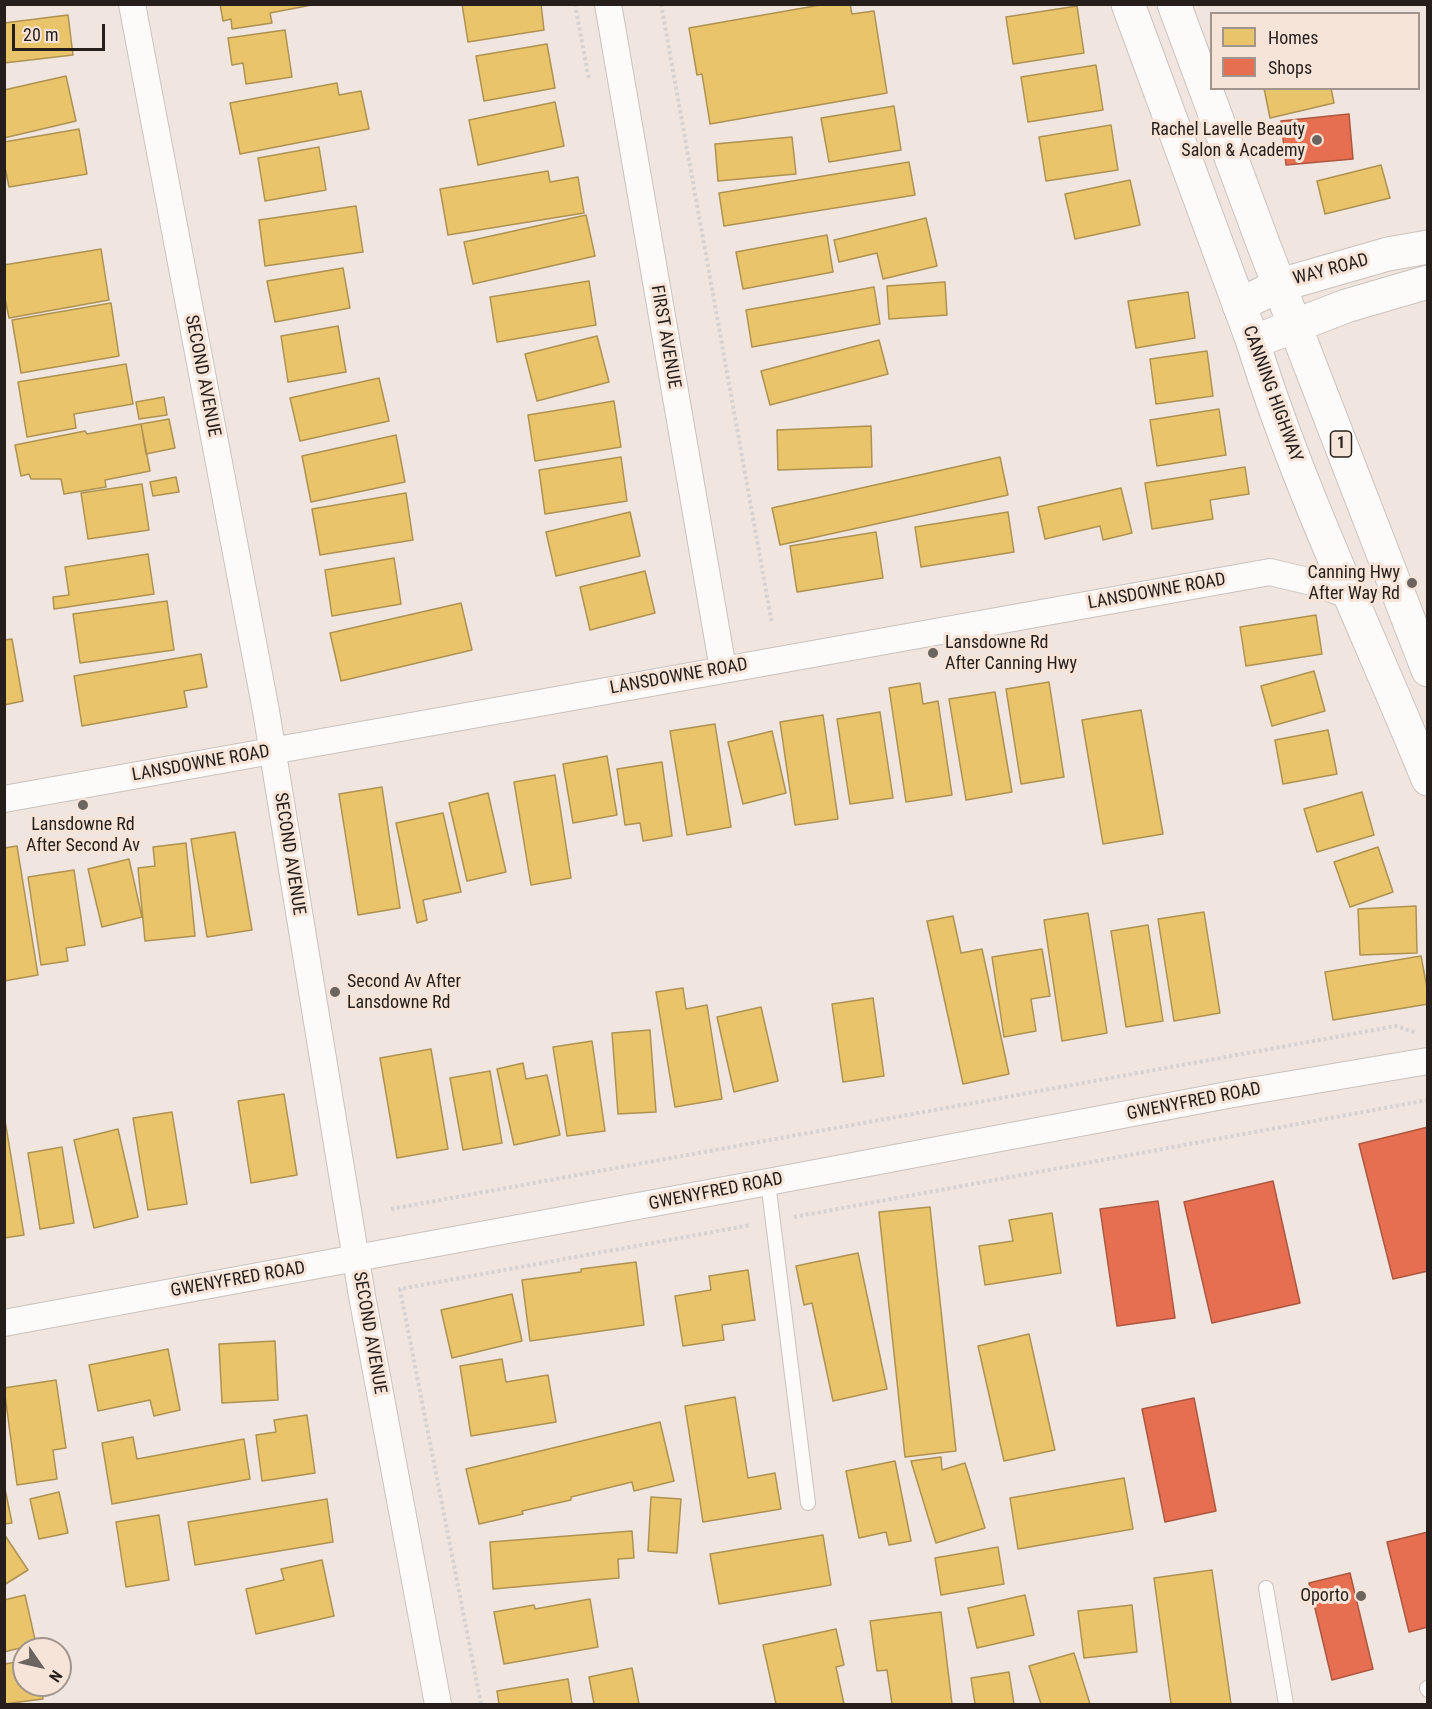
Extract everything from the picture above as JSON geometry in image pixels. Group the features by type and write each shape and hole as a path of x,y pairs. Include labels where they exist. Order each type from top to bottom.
{"main road":[{"name":"CANNING HIGHWAY","path":"1128,4 1272,399 1428,779"},
{"name":"1","path":"1174,4 1428,670"},
{"name":"WAY ROAD","path":"1239,305 1280,285 1388,254 1428,248"},
{"name":"WAY ROAD","path":"1253,342 1346,306 1428,282"}],"street":[{"name":"SECOND AVENUE","path":"132,4 259,675 356,1259 438,1704"},
{"name":"FIRST AVENUE","path":"608,4 723,669"},
{"name":"LANSDOWNE ROAD","path":"4,799 1270,572 1312,582 1351,596"},
{"name":"GWENYFRED ROAD","path":"4,1323 1221,1096 1428,1061"}],"lane":[{"path":"768,1182 808,1503"},
{"path":"1266,1588 1286,1704"}],"path":[{"path":"662,4 772,624"},
{"path":"391,1209 1396,1026 1421,1035"},
{"path":"481,1704 400,1289 1428,1100"}],"building: Homes":[{"path":"220,4 317,4 270,13 272,23 232,29 231,19 223,21"},
{"path":"462,4 541,4 544,30 468,42"},
{"path":"826,4 850,4 852,14 874,11 887,93 710,124 702,74 697,75 689,28"},
{"path":"1077,6 1084,53 1013,64 1006,17"},
{"path":"68,15 73,55 4,63 4,23"},
{"path":"285,30 292,77 246,84 243,63 232,65 228,38"},
{"path":"547,44 555,88 484,101 476,56"},
{"path":"1096,65 1103,110 1028,122 1021,77"},
{"path":"66,76 76,121 4,138 4,90"},
{"path":"337,83 339,95 361,91 369,129 240,154 230,103"},
{"path":"1264,90 1331,90 1334,103 1270,118"},
{"path":"555,102 564,146 478,165 469,120"},
{"path":"894,106 901,150 829,162 821,118"},
{"path":"1111,125 1118,170 1046,181 1039,137"},
{"path":"79,129 87,174 9,187 4,162 4,142"},
{"path":"792,137 796,174 718,181 715,144"},
{"path":"319,147 326,190 265,201 258,158"},
{"path":"909,162 915,195 724,226 719,193"},
{"path":"1381,165 1390,198 1325,214 1317,181"},
{"path":"548,171 550,182 578,177 584,213 448,235 440,189"},
{"path":"1130,180 1140,225 1075,239 1065,194"},
{"path":"356,206 363,252 265,266 259,220"},
{"path":"586,215 595,256 473,284 464,242"},
{"path":"926,218 937,266 883,279 877,253 839,262 834,240"},
{"path":"827,235 833,272 743,289 736,252"},
{"path":"101,249 109,300 9,318 4,294 4,265"},
{"path":"343,268 350,308 275,322 267,281"},
{"path":"589,281 596,325 497,342 490,297"},
{"path":"945,282 947,315 889,319 887,286"},
{"path":"874,287 880,324 752,347 746,310"},
{"path":"1188,292 1195,338 1136,348 1128,301"},
{"path":"111,303 119,356 21,373 12,320"},
{"path":"338,326 346,372 288,382 281,336"},
{"path":"597,336 609,382 537,401 525,354"},
{"path":"879,340 888,374 770,405 761,371"},
{"path":"1207,351 1213,396 1156,404 1150,359"},
{"path":"126,364 133,404 74,414 76,428 27,437 18,382"},
{"path":"379,378 389,421 300,441 290,398"},
{"path":"164,397 167,415 139,419 136,402"},
{"path":"614,401 621,447 535,461 528,415"},
{"path":"1219,409 1226,455 1157,466 1150,420"},
{"path":"169,419 175,448 146,454 141,424"},
{"path":"141,424 150,471 105,480 106,487 64,494 61,479 31,479 29,474 21,476 15,445 85,431 87,434"},
{"path":"871,426 872,467 778,470 777,430"},
{"path":"396,435 405,482 311,502 302,456"},
{"path":"621,457 627,501 545,514 539,470"},
{"path":"1000,457 1008,495 780,545 772,508"},
{"path":"1245,467 1249,494 1210,500 1213,519 1152,529 1145,483"},
{"path":"176,477 179,492 153,496 150,482"},
{"path":"142,484 149,530 88,539 81,493"},
{"path":"1121,488 1132,533 1103,540 1100,526 1045,539 1038,507"},
{"path":"406,493 413,540 320,555 312,509"},
{"path":"630,512 640,556 556,576 546,532"},
{"path":"1008,512 1014,552 921,567 915,527"},
{"path":"876,532 883,578 797,592 790,546"},
{"path":"148,554 154,594 54,609 53,597 69,595 65,567"},
{"path":"394,558 401,604 332,616 325,570"},
{"path":"645,571 655,613 590,630 580,587"},
{"path":"167,601 174,650 80,663 73,614"},
{"path":"461,603 472,650 341,681 330,633"},
{"path":"1316,615 1322,654 1246,666 1240,627"},
{"path":"12,639 23,701 4,705 4,640"},
{"path":"201,654 207,687 184,691 187,707 82,726 74,676"},
{"path":"1314,671 1325,711 1272,726 1261,686"},
{"path":"1049,682 1064,777 1021,784 1006,689"},
{"path":"920,683 923,704 938,701 952,795 906,802 889,688"},
{"path":"995,692 1012,792 966,800 949,699"},
{"path":"1141,710 1163,834 1103,844 1082,720"},
{"path":"880,712 893,798 850,804 837,719"},
{"path":"823,715 838,819 795,825 780,722"},
{"path":"715,724 731,827 687,835 670,731"},
{"path":"1328,730 1337,774 1283,784 1275,740"},
{"path":"772,731 786,793 743,804 728,742"},
{"path":"607,756 617,815 573,823 563,764"},
{"path":"662,762 672,836 643,841 640,823 625,825 617,769"},
{"path":"555,775 571,878 531,885 514,782"},
{"path":"382,787 400,908 358,915 339,794"},
{"path":"1362,792 1374,835 1317,852 1304,809"},
{"path":"488,793 506,872 467,881 449,803"},
{"path":"443,813 461,892 423,900 427,920 417,923 396,823"},
{"path":"235,832 252,930 207,937 191,839"},
{"path":"186,843 195,936 145,941 138,868 155,866 153,847"},
{"path":"17,846 38,975 4,981 4,848"},
{"path":"1378,847 1393,892 1350,907 1334,862"},
{"path":"129,859 142,917 102,927 88,869"},
{"path":"74,870 85,945 66,948 68,961 41,965 28,877"},
{"path":"1416,906 1417,953 1360,955 1358,909"},
{"path":"1204,912 1220,1013 1174,1021 1158,919"},
{"path":"1088,913 1107,1033 1062,1041 1044,920"},
{"path":"953,916 961,953 982,949 1009,1074 963,1084 927,921"},
{"path":"1148,925 1163,1021 1126,1027 1111,931"},
{"path":"1042,949 1050,996 1031,999 1036,1031 1004,1037 992,957"},
{"path":"1421,956 1428,1004 1333,1020 1325,972"},
{"path":"683,988 686,1009 707,1005 722,1099 675,1107 656,992"},
{"path":"873,998 884,1076 843,1082 832,1004"},
{"path":"761,1007 778,1081 734,1092 717,1017"},
{"path":"650,1030 656,1112 618,1114 612,1033"},
{"path":"592,1041 605,1131 567,1136 553,1047"},
{"path":"431,1049 448,1149 397,1158 380,1058"},
{"path":"523,1063 526,1079 547,1075 560,1135 514,1145 497,1069"},
{"path":"490,1071 502,1143 463,1150 450,1078"},
{"path":"284,1094 297,1175 251,1183 238,1101"},
{"path":"172,1112 187,1204 148,1210 133,1118"},
{"path":"4,1114 24,1235 4,1238"},
{"path":"118,1129 138,1217 94,1228 74,1140"},
{"path":"62,1147 74,1223 40,1229 28,1153"},
{"path":"930,1207 956,1451 905,1457 879,1212"},
{"path":"1052,1213 1061,1273 985,1285 979,1246 1013,1241 1009,1220"},
{"path":"858,1253 887,1389 833,1401 812,1303 804,1305 796,1266"},
{"path":"636,1262 644,1325 530,1341 522,1280"},
{"path":"748,1270 755,1320 722,1325 724,1340 683,1346 675,1296 711,1290 709,1276"},
{"path":"512,1294 522,1341 452,1358 441,1310"},
{"path":"1029,1334 1055,1450 1004,1461 978,1346"},
{"path":"275,1341 278,1400 222,1403 219,1344"},
{"path":"168,1349 180,1410 154,1416 150,1400 98,1411 89,1365"},
{"path":"502,1359 506,1382 548,1375 556,1422 471,1436 460,1366"},
{"path":"56,1380 66,1448 53,1450 57,1479 17,1485 4,1388"},
{"path":"735,1397 748,1478 775,1473 781,1509 703,1522 685,1406"},
{"path":"307,1415 315,1473 262,1481 256,1435 276,1432 274,1420"},
{"path":"660,1422 674,1481 634,1491 632,1482 571,1497 571,1500 522,1511 523,1514 479,1524 466,1469"},
{"path":"133,1437 137,1459 244,1439 250,1479 112,1504 102,1443"},
{"path":"941,1457 942,1470 965,1463 985,1528 936,1543 911,1461"},
{"path":"895,1461 911,1541 889,1545 886,1532 859,1538 846,1471"},
{"path":"1124,1478 1133,1529 1018,1549 1010,1498"},
{"path":"4,1484 12,1523 4,1524"},
{"path":"59,1492 68,1533 39,1539 30,1499"},
{"path":"651,1497 681,1499 677,1553 648,1551"},
{"path":"327,1499 333,1542 195,1565 188,1522"},
{"path":"159,1515 169,1580 126,1587 116,1522"},
{"path":"632,1531 634,1558 618,1559 619,1578 493,1589 490,1542"},
{"path":"4,1534 28,1570 4,1585"},
{"path":"823,1535 831,1585 719,1604 710,1554"},
{"path":"998,1547 1004,1584 941,1595 935,1558"},
{"path":"322,1560 334,1616 256,1634 246,1589 284,1580 281,1569"},
{"path":"1212,1570 1231,1704 1171,1704 1154,1578"},
{"path":"25,1595 34,1637 12,1637 12,1650 4,1652 4,1600"},
{"path":"1025,1595 1034,1635 977,1648 968,1608"},
{"path":"590,1599 598,1647 504,1664 494,1612 534,1605 535,1609"},
{"path":"1132,1605 1137,1652 1084,1658 1078,1611"},
{"path":"941,1612 952,1704 892,1704 887,1670 877,1671 870,1621"},
{"path":"836,1629 844,1665 836,1667 844,1704 776,1704 763,1645"},
{"path":"1074,1653 1090,1704 1041,1704 1029,1666"},
{"path":"12,1663 12,1697 43,1697 43,1699 4,1704 4,1664"},
{"path":"632,1668 639,1704 594,1704 589,1677"},
{"path":"1009,1672 1014,1704 975,1704 971,1678"},
{"path":"568,1679 572,1704 499,1704 497,1691"}],"building: Shops":[{"name":"Rachel Lavelle Beauty Salon & Academy","path":"1349,114 1353,159 1286,165 1281,121"},
{"path":"1428,1127 1428,1271 1393,1279 1359,1144"},
{"path":"1273,1181 1300,1303 1212,1323 1184,1202"},
{"path":"1158,1201 1175,1318 1117,1326 1100,1209"},
{"path":"1194,1398 1216,1511 1165,1522 1142,1409"},
{"path":"1428,1532 1428,1627 1409,1632 1387,1542"},
{"path":"1350,1573 1373,1669 1332,1680 1309,1583"}],"place":[{"name":"Rachel Lavelle Beauty Salon & Academy","path":"1317,140"},
{"name":"Canning Hwy After Way Rd","path":"1412,583"},
{"name":"Lansdowne Rd After Canning Hwy","path":"933,653"},
{"name":"Lansdowne Rd After Second Av","path":"83,805"},
{"name":"Second Av After Lansdowne Rd","path":"335,992"},
{"name":"Oporto","path":"1361,1596"}]}
